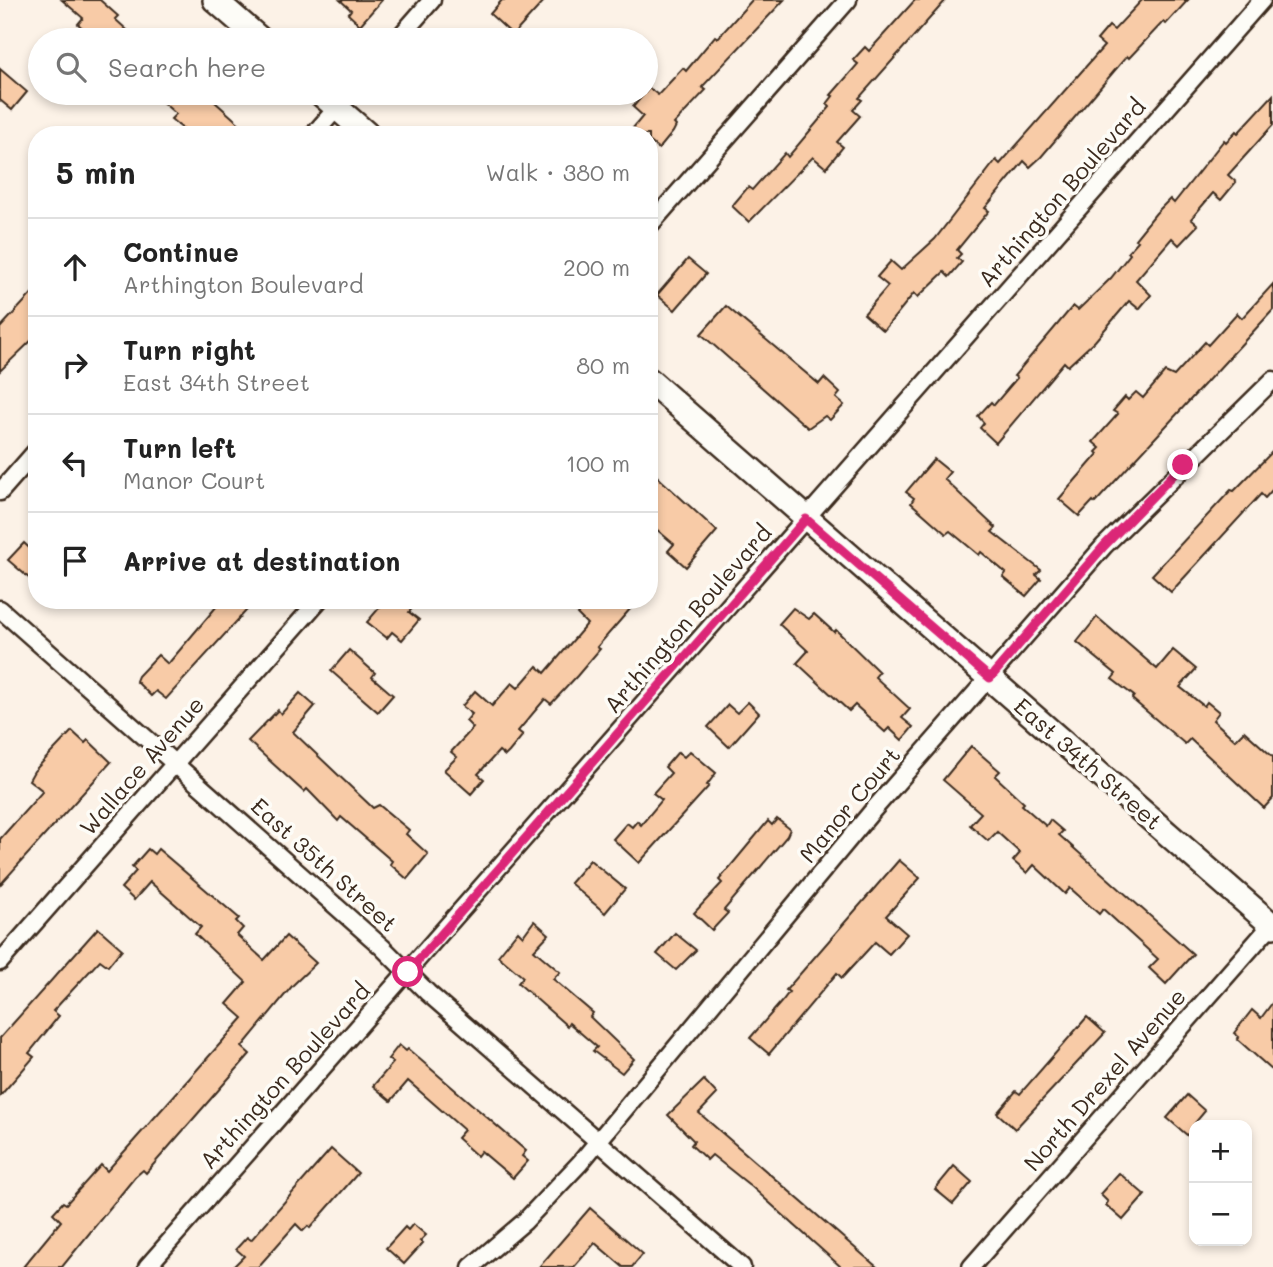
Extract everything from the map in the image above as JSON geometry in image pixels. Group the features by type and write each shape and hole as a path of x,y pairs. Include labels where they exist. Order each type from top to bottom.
{"main road":[{"path":"215,0 247,28"},
{"path":"342,105 360,126"},
{"name":"East 34th Street","path":"658,388 1272,924"}],"street":[{"path":"408,28 432,0"},
{"path":"658,216 848,0"},
{"name":"Arthington Boulevard","path":"147,1267 1262,0"},
{"path":"319,126 332,105"},
{"name":"Manor Court","path":"471,1267 533,1213 599,1142 874,809 1104,546 1273,380"},
{"path":"0,492 28,460"},
{"name":"East 35th Street","path":"0,609 742,1267"},
{"name":"Wallace Avenue","path":"0,962 311,609"},
{"name":"North Drexel Avenue","path":"971,1267 1272,924"}],"building":[{"path":"62,0 100,0 118,16 115,19 125,28 82,28 78,24 83,18"},
{"path":"340,0 382,0 360,25 348,14 351,10"},
{"path":"502,0 545,0 519,28 505,28 490,14"},
{"path":"752,0 784,0 702,87 706,90 674,124 676,126 673,132 659,149 658,126 635,126 643,116 633,107 658,105 658,95 683,68 686,71 715,36 718,38"},
{"path":"915,0 946,0 859,98 862,100 853,110 860,116 837,142 843,147 826,168 813,157 749,222 732,206 748,187 752,190 785,153 788,157 830,107 827,104 833,96 831,95 858,64 853,60 865,47 869,51"},
{"path":"1142,0 1188,0 1129,58 1127,56 1041,157 1030,167 1024,161 985,208 989,211 957,250 961,254 957,258 962,262 949,277 944,272 918,297 914,293 884,330 881,329 864,314 888,286 877,277 891,261 901,270 935,239 996,160 1000,164 1104,46 1097,40 1109,26 1114,30"},
{"path":"0,69 27,92 12,110 0,100"},
{"path":"1273,95 1273,125 1228,175 1236,182 1221,200 1213,193 1191,219 1198,225 1179,245 1172,238 1136,280 1151,295 1139,309 1129,301 1095,341 1068,366 1064,362 996,443 980,428 984,423 978,416 991,402 994,405 1017,378 1014,376 1073,306 1078,310 1111,278 1138,241 1135,239 1156,213 1170,199 1174,203 1224,140 1226,142 1236,131 1238,133"},
{"path":"166,105 218,105 242,126 179,126 171,119 176,114"},
{"path":"688,259 706,274 675,310 658,294"},
{"path":"1273,284 1273,310 1095,503 1093,501 1079,516 1059,499 1098,454 1096,452 1100,448 1093,442 1118,414 1113,411 1125,397 1128,400 1136,392 1143,398 1165,372 1174,376 1205,342 1208,345 1237,313 1242,318"},
{"path":"28,298 28,344 0,371 0,328"},
{"path":"726,306 819,384 824,378 840,393 836,398 844,405 830,420 825,416 808,428 701,334"},
{"path":"1273,451 1273,489 1265,498 1261,494 1171,592 1152,575 1231,490 1234,491"},
{"path":"934,459 950,472 944,479 996,528 992,532 1041,570 1036,575 1041,579 1026,596 1003,577 1006,573 981,552 979,555 950,531 946,534 911,503 914,498 906,492"},
{"path":"658,477 717,531 686,567 668,551 674,544 658,531"},
{"path":"24,543 28,547 28,577 8,560"},
{"path":"793,608 809,619 814,614 834,632 836,630 879,672 875,677 910,709 902,718 913,727 902,740 889,728 885,732 855,705 849,711 797,663 808,651 779,624"},
{"path":"214,609 248,609 166,699 156,691 151,696 136,681 158,655 168,664"},
{"path":"378,609 412,609 409,612 419,620 402,640 392,632 387,638 367,622"},
{"path":"581,609 630,609 597,647 600,649 551,704 545,699 518,731 523,735 509,752 505,756 499,751 478,774 484,779 471,794 444,770 457,757 451,752 473,728 466,721 472,714 462,706 475,691 492,706 512,683 518,688 537,666 545,673 587,624 577,614"},
{"path":"1097,617 1157,669 1173,650 1196,669 1180,687 1204,706 1207,702 1219,712 1213,720 1235,740 1244,731 1273,757 1273,798 1264,808 1190,739 1185,744 1132,699 1134,696 1112,679 1116,674 1077,642"},
{"path":"349,650 375,673 372,677 393,695 378,712 331,671"},
{"path":"300,693 315,706 293,732 373,808 379,805 409,830 406,834 428,854 407,879 390,864 392,861 341,817 338,821 307,789 304,792 248,741 278,710 281,714"},
{"path":"748,702 759,713 729,747 708,727 728,705 737,713"},
{"path":"72,731 85,743 88,740 111,762 0,885 0,839 43,791 29,780 34,771"},
{"path":"971,746 1000,771 995,776 1024,803 1022,805 1046,826 1050,820 1063,831 1059,835 1193,954 1166,984 1149,968 1158,959 1103,909 1099,914 1070,888 1065,894 1034,865 1027,873 1013,861 1020,853 997,832 988,841 970,825 981,813 943,780"},
{"path":"690,751 716,773 707,785 709,786 639,863 613,839 627,823 632,827 637,821 641,825 662,800 653,793 671,773 665,767 678,752 684,757"},
{"path":"777,819 790,829 787,836 724,910 728,913 712,930 694,913 722,883 719,880 768,821 772,825"},
{"path":"148,849 154,854 158,849 239,918 236,921 243,928 237,935 264,960 286,936 316,963 293,985 242,1047 250,1054 146,1173 143,1170 135,1177 62,1267 23,1267 61,1221 53,1213 63,1202 66,1204 101,1165 107,1171 243,1018 227,1004 246,982 195,934 201,927 150,882 134,900 121,888 136,871 132,867"},
{"path":"590,860 625,889 605,913 570,883"},
{"path":"899,860 920,878 886,916 907,934 889,954 875,942 842,978 837,973 769,1054 750,1038 789,992 786,990"},
{"path":"534,921 549,934 534,950 560,972 553,979 593,1013 590,1017 634,1059 622,1073 593,1051 597,1047 569,1023 567,1026 518,983 523,977 498,956 518,931 523,936"},
{"path":"98,928 122,949 108,966 100,960 53,1011 59,1016 29,1053 34,1057 0,1096 0,1038"},
{"path":"675,933 696,950 676,970 657,954"},
{"path":"1273,1002 1273,1071 1237,1039 1239,1037 1234,1033 1252,1010 1261,1018"},
{"path":"1087,1017 1105,1033 1015,1129 997,1113 1016,1091 1020,1094"},
{"path":"399,1045 406,1051 408,1049 526,1151 522,1156 528,1161 513,1178 481,1151 477,1156 457,1138 464,1130 408,1081 391,1101 373,1086 393,1063 388,1059"},
{"path":"704,1080 717,1094 699,1113 877,1267 841,1267 752,1187 712,1155 707,1160 691,1145 694,1141 668,1115"},
{"path":"1187,1095 1205,1111 1197,1120 1189,1120 1189,1137 1167,1118"},
{"path":"331,1149 358,1173 310,1228 308,1226 303,1231 296,1224 258,1267 233,1267 244,1256 236,1249 247,1237 251,1240"},
{"path":"954,1166 972,1182 953,1204 935,1189"},
{"path":"1119,1173 1145,1195 1123,1220 1106,1205 1108,1202 1100,1194"},
{"path":"590,1208 643,1254 632,1267 623,1267 595,1243 574,1267 539,1267"},
{"path":"413,1224 426,1235 420,1241 423,1243 404,1264 386,1248 405,1227 408,1230"}],"route":[{"path":"408,972 806,519 990,678 1104,546 1183,465"}]}
